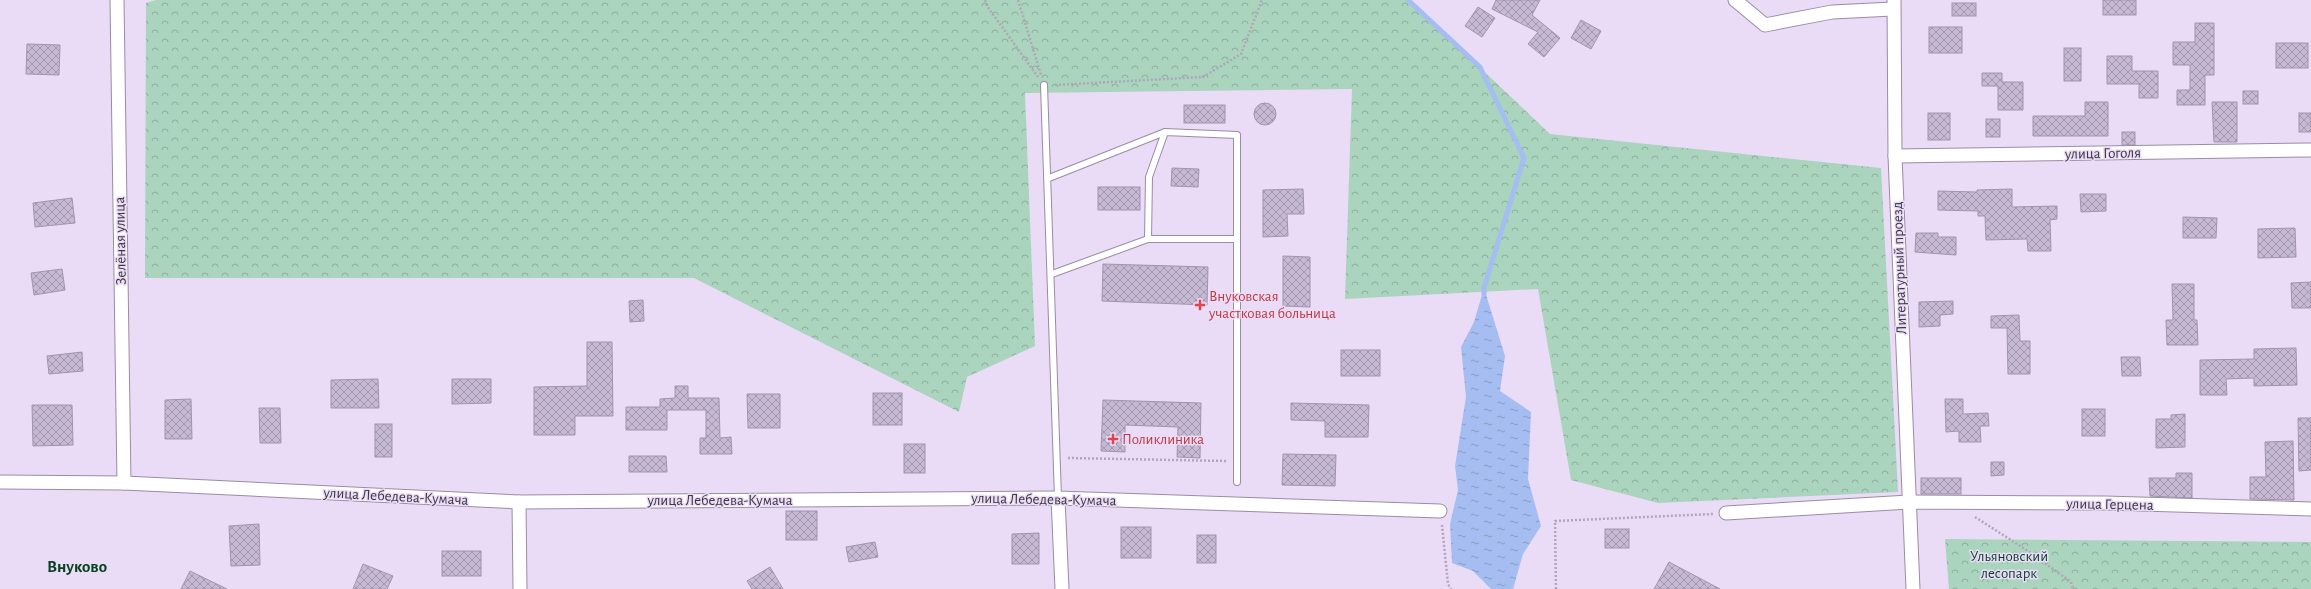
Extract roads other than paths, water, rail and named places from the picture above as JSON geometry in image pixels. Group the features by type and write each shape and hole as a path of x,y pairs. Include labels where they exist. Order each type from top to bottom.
{"street":[{"name":"Зелёная улица","path":"117,0 124,483"},
{"path":"1735,0 1765,24 1832,12 1894,4"},
{"name":"Литературный проезд","path":"1894,4 1895,156 1913,589"},
{"name":"улица Гоголя","path":"1895,156 2311,150"},
{"name":"улица Лебедева-Кумача","path":"0,482 124,483 518,502 1058,498 1440,511"},
{"path":"1058,498 1062,589"},
{"path":"518,502 520,589"},
{"name":"улица Герцена","path":"1726,513 1909,502 2105,503 2311,509"}],"lane":[{"path":"1044,85 1049,178 1058,498"},
{"path":"1049,178 1165,132 1237,135 1237,482"},
{"path":"1148,239 1149,177 1165,132"},
{"path":"1052,274 1148,239 1237,239"}],"water":[{"path":"1484,288 1505,356 1500,391 1531,412 1528,479 1541,526 1523,554 1513,589 1491,589 1473,571 1452,563 1450,524 1458,490 1455,466 1466,397 1461,347 1474,322"}],"waterway":[{"path":"1408,0 1480,67 1524,158 1484,288 1484,294"}],"place":[{"name":"Внуковская участковая больница","path":"1200,305"},
{"name":"Поликлиника","path":"1113,439"}],"district":[{"name":"Внуково","path":"77,566"}],"park label":[{"name":"Ульяновский лесопарк","path":"2009,564"}]}
